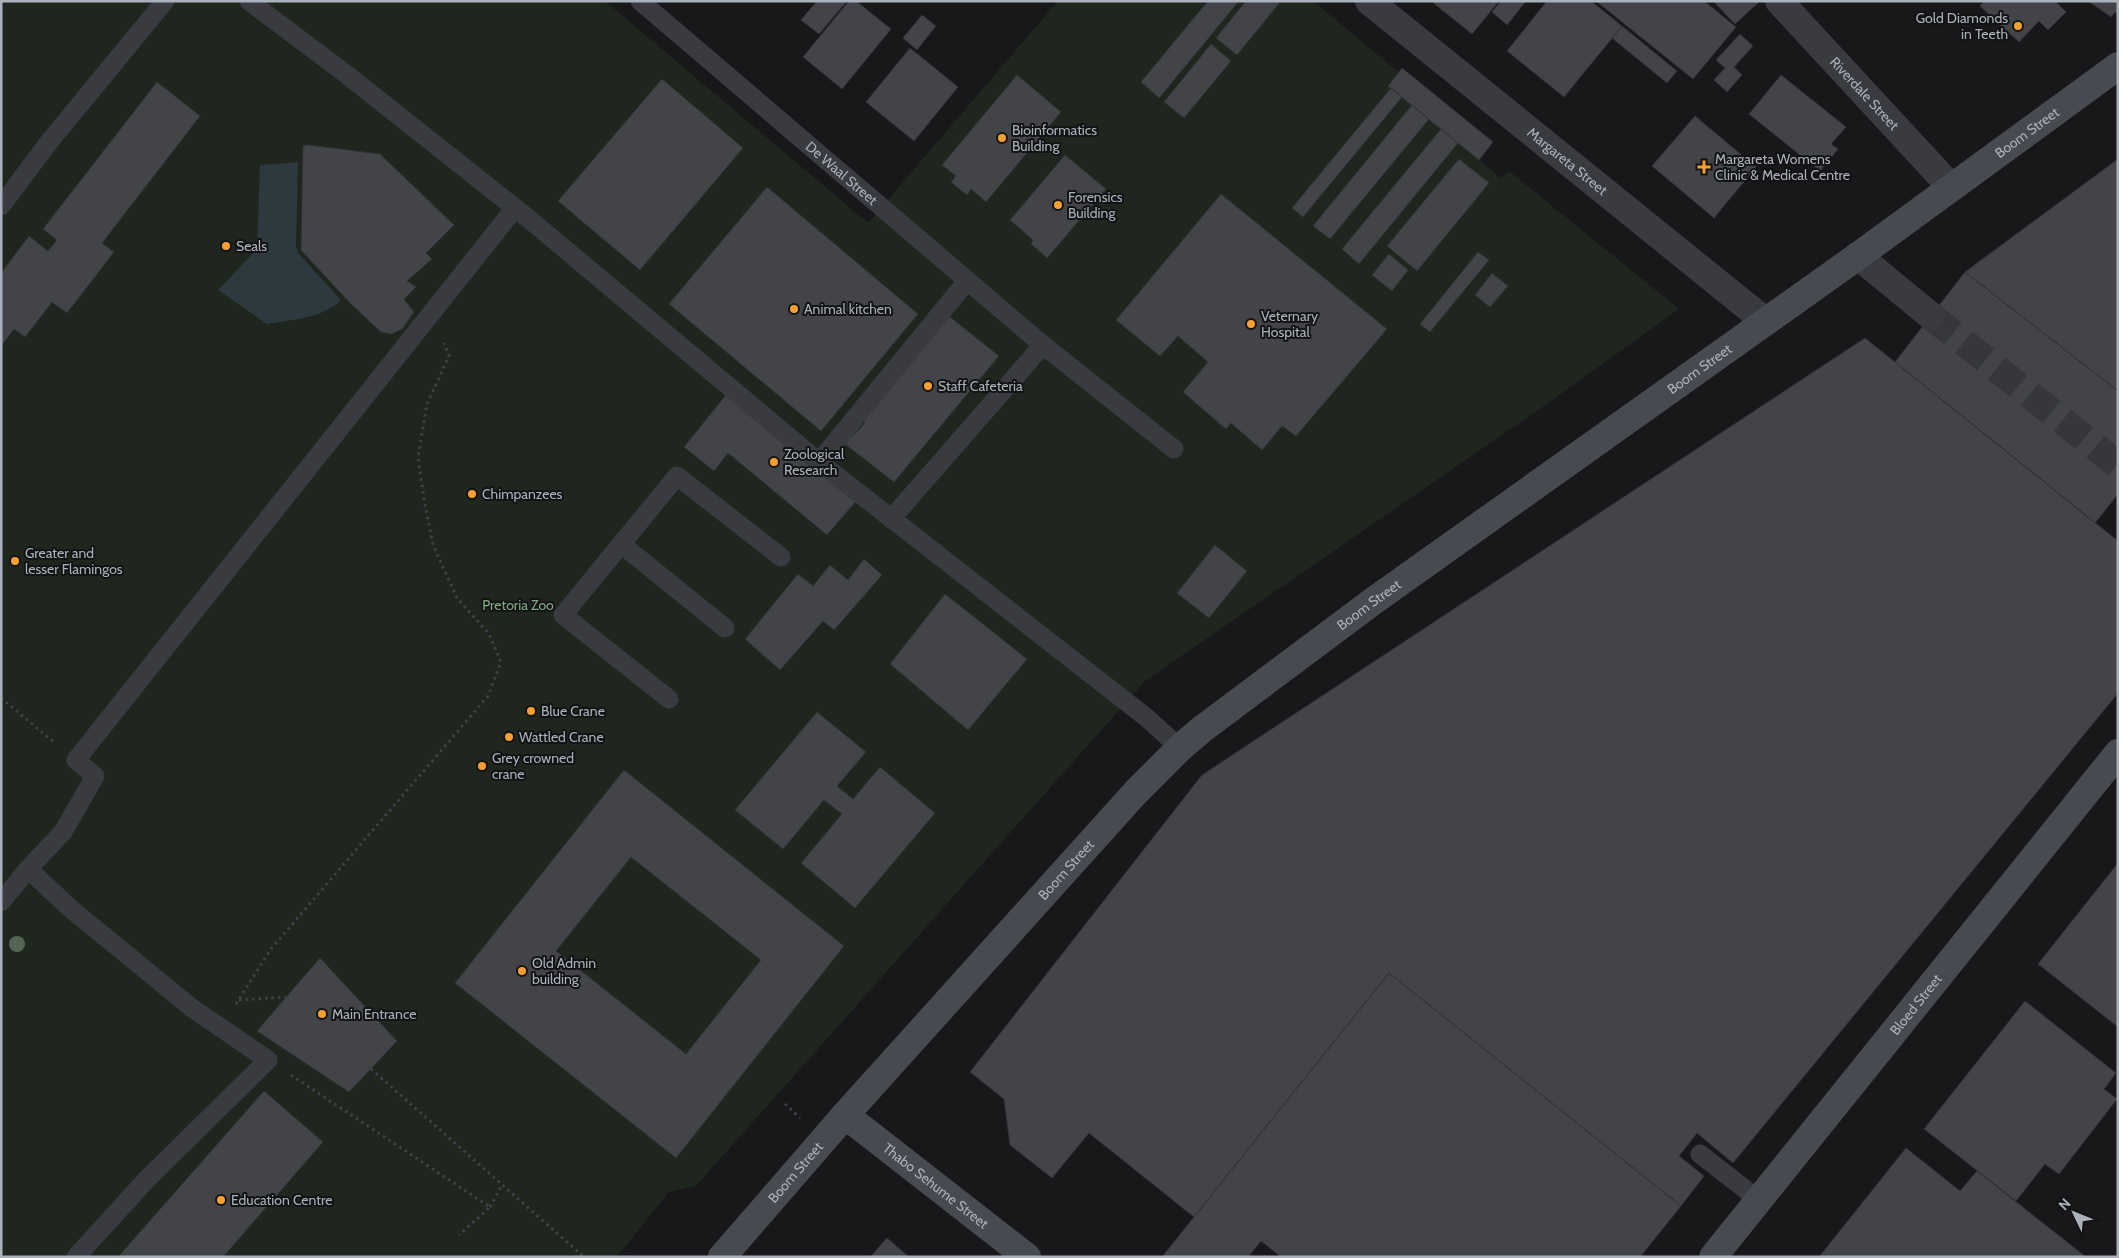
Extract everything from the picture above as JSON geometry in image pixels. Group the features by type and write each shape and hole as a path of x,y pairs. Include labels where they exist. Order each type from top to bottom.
{"main road":[{"name":"Boom Street","path":"722,1257 844,1115 1129,799 1180,748 1238,702 1380,596 1858,256 2118,66"},
{"name":"Bloed Street","path":"1713,1257 2118,753"},
{"name":"Thabo Sehume Street","path":"844,1115 1027,1257"}],"street":[{"name":"Margareta Street","path":"1368,1 1765,321"},
{"name":"Riverdale Street","path":"1779,1 1951,187"},
{"path":"1858,256 1931,316"}],"lane":[{"path":"1,206 49,142 165,1"},
{"path":"249,1 346,74 515,208 818,462 1147,718 1180,748"},
{"name":"De Waal Street","path":"640,1 1043,345 1174,449"},
{"path":"1,902 28,869 63,832 95,776 76,760 515,208"},
{"path":"818,462 967,281"},
{"path":"890,518 1043,345"},
{"path":"669,699 563,615 677,476 781,558"},
{"path":"621,544 725,628"},
{"path":"28,869 72,909 192,1008 268,1060 147,1179 76,1257"},
{"path":"1700,1154 1759,1200"}],"path":[{"path":"221,1028 271,949 488,696 501,662 490,634 457,598 433,544 424,499 418,458 427,404 449,356 433,310"},
{"path":"1,698 76,760"},
{"path":"239,1000 286,997"},
{"path":"268,1060 490,1206"},
{"path":"371,1069 584,1257"},
{"path":"785,1104 801,1118"},
{"path":"459,1235 490,1206 502,1185"}],"green space":[{"name":"Pretoria Zoo","path":"1,1 605,1 868,223 1058,1 1313,1 1480,140 1472,154 1501,178 1509,171 1679,309 1537,411 1145,681 696,1186 669,1192 617,1257 1,1257"}],"shaded area":[{"path":"298,162 296,246 298,253 341,300 326,311 267,324 218,290 257,249 260,165"}],"building":[{"path":"817,1 847,1 819,34 801,20"},
{"path":"849,1 856,1 891,29 842,89 803,57"},
{"path":"1208,1 1239,1 1159,98 1141,82"},
{"path":"1246,1 1281,1 1237,55 1216,38"},
{"path":"1431,1 1499,1 1472,34"},
{"path":"1501,1 1526,1 1507,25 1492,12"},
{"path":"1547,1 1591,1 1622,26 1564,97 1507,51"},
{"path":"1596,1 1704,1 1736,27 1693,79"},
{"path":"1713,1 1758,1 1759,2 1735,24"},
{"name":"Gold Diamonds in Teeth","path":"1984,1 2055,1 2066,12 2048,30 2039,21 2019,42 1980,6"},
{"path":"2088,1 2118,1 2118,14 2115,12 2111,17"},
{"path":"922,15 936,26 917,50 903,38"},
{"path":"1622,26 1677,71 1667,83 1612,38"},
{"path":"1740,34 1753,46 1734,67 1742,75 1727,92 1714,80 1725,68 1716,60"},
{"path":"1211,44 1231,61 1184,118 1164,102"},
{"path":"910,48 958,87 914,141 866,102"},
{"path":"1402,68 1493,142 1479,160 1388,86"},
{"name":"Bioinformatics Building","path":"1017,75 1061,112 986,202 971,189 967,195 951,182 956,176 942,165"},
{"path":"1781,75 1846,127 1831,144 1838,149 1820,171 1749,114"},
{"path":"662,79 743,148 640,270 558,201"},
{"path":"157,82 200,116 102,243 114,252 67,313 52,302 25,337 14,329 1,346 1,273 29,236 48,251 57,240 43,229"},
{"path":"1391,88 1402,97 1303,217 1292,208"},
{"path":"1412,105 1429,119 1330,239 1313,226"},
{"name":"Margareta Womens Clinic & Medical Centre","path":"1695,116 1756,167 1714,218 1652,166"},
{"path":"1441,129 1458,143 1359,264 1342,249"},
{"path":"308,145 380,154 454,225 426,253 432,259 407,281 416,287 404,299 414,312 402,329 391,334 381,332 350,303 301,250 303,146"},
{"name":"Forensics Building","path":"1065,155 1106,189 1047,258 1031,244 1033,240 1010,220"},
{"path":"1459,159 1489,183 1417,271 1387,246"},
{"path":"2118,159 2118,391 1965,272"},
{"name":"Animal kitchen","path":"767,187 918,314 821,431 669,304"},
{"name":"Veternary Hospital","path":"1221,194 1387,329 1296,436 1282,426 1262,450 1231,423 1226,429 1183,392 1208,362 1178,336 1160,356 1116,320"},
{"path":"1478,252 1489,260 1430,332 1420,324"},
{"path":"1389,254 1408,270 1392,291 1372,275"},
{"path":"1965,272 2118,391 2118,494 2095,523 1895,362"},
{"path":"1492,273 1508,286 1490,307 1475,295"},
{"name":"Staff Cafeteria","path":"945,313 999,356 894,482 845,444 865,423 855,416"},
{"path":"1865,338 2118,541 2118,693 1733,1163 1697,1133 1679,1156 1704,1176 1681,1206 1389,973 1194,1217 1089,1133 1052,1178 1010,1145 1004,1099 970,1072 1202,775"},
{"name":"Zoological Research","path":"726,395 857,500 827,535 728,453 714,471 684,447"},
{"path":"1215,545 1247,571 1209,618 1177,593"},
{"path":"864,559 882,575 834,630 823,621 780,670 745,639 798,574 813,586 830,565 848,580"},
{"path":"945,594 1027,659 968,730 890,664"},
{"path":"817,712 866,752 837,786 853,799 880,767 935,813 855,908 801,863 842,814 824,800 783,849 735,810"},
{"name":"Old Admin building","path":"624,770 844,946 676,1158 455,983","holes":["631,857 761,960 686,1054 556,951"]},
{"path":"2118,863 2118,1027 2038,964"},
{"name":"Main Entrance","path":"320,958 397,1041 349,1092 257,1031"},
{"path":"1389,973 1681,1206 1640,1257 1281,1257 1261,1241 1248,1257 1162,1257"},
{"path":"2025,1001 2116,1073 2104,1089 2117,1099 2059,1174 2045,1164 2016,1201 1924,1129"},
{"name":"Education Centre","path":"264,1091 323,1142 223,1257 118,1257"},
{"path":"1906,1148 1960,1191 1977,1171 2086,1257 1819,1257"},
{"path":"887,1238 909,1257 870,1257"}],"tunnel":[{"path":"1931,316 2118,465"}],"place":[{"name":"Gold Diamonds in Teeth","path":"2018,26"},
{"name":"Bioinformatics Building","path":"1002,138"},
{"name":"Margareta Womens Clinic & Medical Centre","path":"1704,167"},
{"name":"Forensics Building","path":"1058,205"},
{"name":"Seals","path":"226,246"},
{"name":"Animal kitchen","path":"794,309"},
{"name":"Veternary Hospital","path":"1251,324"},
{"name":"Staff Cafeteria","path":"928,386"},
{"name":"Zoological Research","path":"774,462"},
{"name":"Chimpanzees","path":"472,494"},
{"name":"Greater and lesser Flamingos","path":"15,561"},
{"name":"Blue Crane","path":"531,711"},
{"name":"Wattled Crane","path":"509,737"},
{"name":"Grey crowned crane","path":"482,766"},
{"name":"Old Admin building","path":"522,971"},
{"name":"Main Entrance","path":"322,1014"},
{"name":"Education Centre","path":"221,1200"}]}
